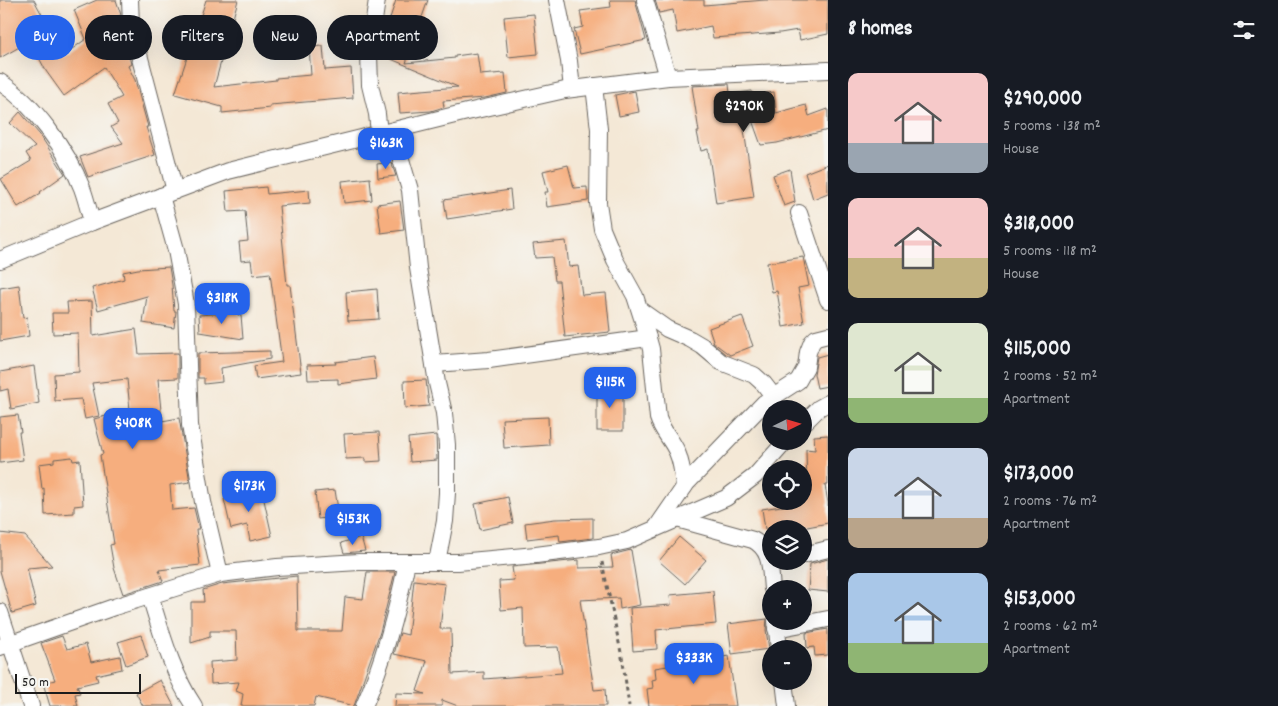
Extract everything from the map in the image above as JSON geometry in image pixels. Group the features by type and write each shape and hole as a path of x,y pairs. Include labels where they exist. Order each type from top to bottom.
{"street":[{"path":"130,0 131,24 168,194 186,304 190,425 203,502 220,574"},
{"path":"377,0 369,62 370,85 378,114 379,133"},
{"path":"557,0 569,61 572,89"},
{"path":"645,0 668,77"},
{"path":"0,260 92,222 228,171 477,109 572,89 668,77 828,70"},
{"path":"0,82 22,99 38,115 72,166 83,190 92,222"},
{"path":"594,86 599,129 598,203 602,229 615,260 636,296 654,368 658,418 662,429 677,451 684,487"},
{"path":"396,130 400,156 410,190 418,268 444,413 447,445 447,493 445,521 437,562"},
{"path":"799,214 828,300"},
{"path":"640,310 667,329 702,346 721,362 754,375 774,397"},
{"path":"656,528 684,487 764,403 798,381 806,367 808,352 812,342 816,338 828,335"},
{"path":"434,364 489,360 648,338"},
{"path":"812,415 828,403"},
{"path":"5,645 220,574 358,562 458,562 536,555 599,547 627,541 726,498 754,476 778,450"},
{"path":"677,519 753,540 762,546"},
{"path":"812,553 828,549"},
{"path":"364,706 376,679 397,611 407,562"},
{"path":"150,596 172,666 194,706"},
{"path":"0,612 5,645 31,706"},
{"path":"812,621 828,619"},
{"path":"785,690 787,706"}],"path":[{"path":"599,547 623,662 629,706"}],"building":[{"path":"0,0 34,0 42,15 15,15 15,50 0,58"},
{"path":"97,0 116,0 121,15 85,15 85,37 74,10"},
{"path":"206,0 238,0 234,15 201,15"},
{"path":"396,0 428,0 423,15 391,15"},
{"path":"610,0 635,0 646,40 580,54 574,29 583,27 580,11 611,7"},
{"path":"655,0 704,0 704,5 765,0 828,0 828,34 800,40 798,30 713,38 711,26 677,33 673,10 659,13"},
{"path":"534,14 538,54 508,57 504,17"},
{"path":"85,40 85,60 130,60 131,64 128,66 135,80 155,155 88,177 80,157 123,143 111,127 118,123 108,104 122,97 104,67 64,96 40,60 75,60 75,47"},
{"path":"317,46 323,46 325,70 351,68 353,98 270,105 270,108 222,113 222,107 175,94 186,60 221,60 214,87 311,75 310,60 317,60"},
{"path":"477,53 480,75 505,73 507,93 485,98 443,101 444,107 431,111 400,113 398,92 458,87 393,60 407,60 406,63 455,58 455,56"},
{"path":"729,84 730,94 752,91 753,95 774,92 776,113 806,105 809,116 828,109 828,130 777,143 761,145 748,109 741,110 754,197 716,203 708,149 701,151 697,132 699,132 692,86"},
{"path":"635,91 639,112 619,116 615,95"},
{"path":"20,112 40,135 65,174 41,193 18,207 1,179 31,161 26,153 35,147 10,123"},
{"path":"391,162 396,176 378,178 377,164"},
{"path":"828,164 828,193 813,199 805,173"},
{"path":"568,165 574,188 587,187 588,201 547,207 545,192 548,192 543,171"},
{"path":"790,169 795,202 784,206 773,175"},
{"path":"370,178 372,200 344,203 342,181"},
{"path":"266,187 267,194 309,190 310,203 279,206 287,285 290,285 301,373 256,379 254,366 282,362 270,273 253,275 251,260 241,261 239,242 248,241 245,211 228,212 226,191"},
{"path":"510,190 512,209 447,219 444,200"},
{"path":"400,201 404,230 381,233 377,204"},
{"path":"566,241 569,267 578,266 582,295 606,293 610,332 565,337 559,281 555,281 552,257 535,258 533,244"},
{"path":"803,257 809,286 798,288 804,323 783,327 777,291 772,292 767,263"},
{"path":"169,267 174,311 176,311 174,328 143,323 147,296 98,310 92,288 124,279 123,272"},
{"path":"19,285 23,318 27,317 29,336 0,341 0,288"},
{"path":"377,289 379,319 348,321 346,292"},
{"path":"92,301 93,336 136,329 139,354 178,353 178,378 158,379 162,421 179,418 190,482 170,485 172,510 194,508 199,529 196,529 200,565 159,570 163,581 123,594 114,568 110,545 114,544 100,455 103,454 94,419 130,410 127,379 92,383 99,416 85,419 81,399 55,401 54,374 79,372 78,333 53,334 52,313 68,313 67,302"},
{"path":"238,312 238,315 241,315 243,339 200,332 199,315"},
{"path":"742,316 753,346 730,355 714,343 709,328"},
{"path":"270,351 270,359 221,368 222,382 204,384 204,378 198,378 198,353"},
{"path":"828,354 828,386 817,388 814,374 817,357"},
{"path":"373,357 376,379 338,384 338,379 308,380 307,365 336,364 335,362"},
{"path":"34,366 39,403 11,409 8,389 0,391 0,372"},
{"path":"426,380 429,406 405,408 404,381"},
{"path":"597,387 623,387 623,431 597,431"},
{"path":"18,415 23,460 0,463 0,417"},
{"path":"548,417 549,445 504,448 502,419"},
{"path":"379,432 381,461 365,462 365,458 346,459 344,434"},
{"path":"436,435 437,460 410,462 408,438"},
{"path":"828,435 828,485 825,485 828,503 828,523 812,526 812,520 764,520 762,510 812,510 812,460 806,460 806,450 815,450 814,436"},
{"path":"72,457 73,461 80,460 83,505 74,506 74,513 45,515 44,488 42,489 39,464 54,462 54,459"},
{"path":"252,482 254,493 262,491 272,536 250,541 247,525 231,529 224,499 242,495 240,485"},
{"path":"335,490 339,516 318,519 315,492"},
{"path":"508,497 513,523 480,530 475,504"},
{"path":"593,518 593,538 560,542 559,535 527,539 525,523 555,519"},
{"path":"0,533 25,536 52,566 27,568 36,606 12,613 0,571"},
{"path":"361,537 365,551 344,553 341,543"},
{"path":"679,537 706,560 685,584 659,561"},
{"path":"631,550 640,605 620,609 619,598 580,600 594,690 605,689 606,706 458,706 442,700 442,706 395,706 396,693 425,694 417,691 427,661 394,654 400,633 408,635 414,580 445,584 440,629 451,629 452,674 484,672 484,679 562,673 558,647 524,648 523,608 501,610 499,581 514,580 512,567 579,560 579,568 613,567 611,555"},
{"path":"828,559 828,592 812,590 812,580 809,580 812,563"},
{"path":"367,572 395,572 380,632 354,706 316,697 314,706 241,706 243,694 236,691 239,682 211,684 210,662 237,660 236,631 210,631 210,637 191,643 191,602 204,602 203,590 222,584 297,576 298,631 342,631 345,597 363,599"},
{"path":"713,591 716,624 656,630 657,649 633,651 630,608 671,605 670,595"},
{"path":"762,620 762,630 766,630 768,640 762,640 762,650 732,654 728,624"},
{"path":"828,629 828,655 815,656 812,640 806,640 806,633"},
{"path":"141,635 148,657 126,665 118,642"},
{"path":"62,636 67,649 86,644 91,662 120,656 122,669 96,675 98,681 77,686 80,693 75,694 78,706 50,706 43,683 55,680 41,643"},
{"path":"729,656 736,706 649,706 647,689 653,688 652,680 656,679 655,668"},
{"path":"160,680 174,706 143,706 136,693"}]}
